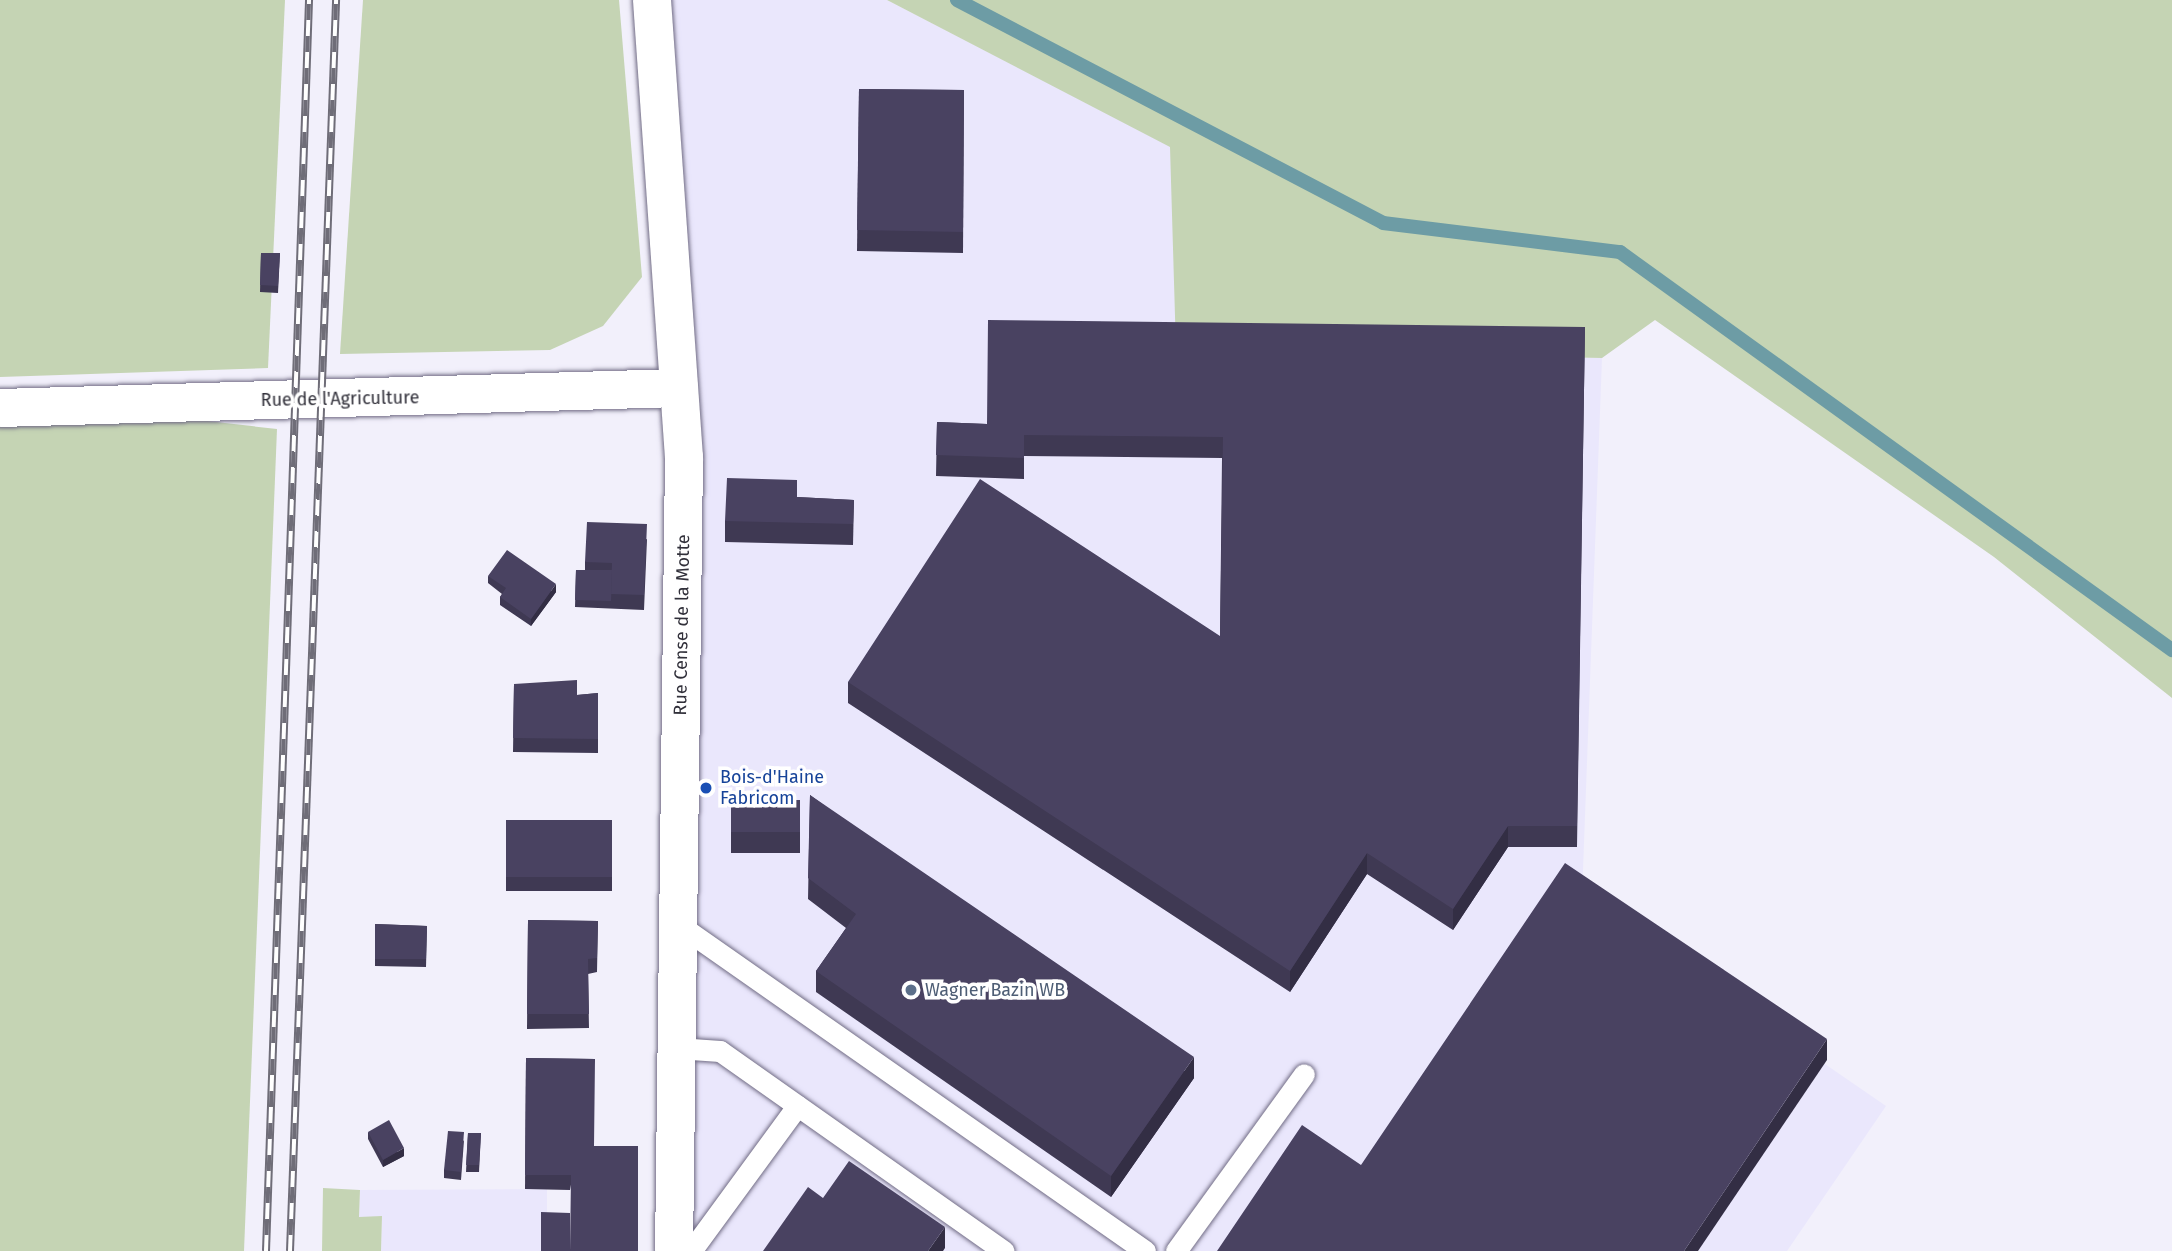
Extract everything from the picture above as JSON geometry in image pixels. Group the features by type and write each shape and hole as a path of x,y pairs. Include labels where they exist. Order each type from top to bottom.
{"street":[{"name":"Rue Cense de la Motte","path":"652,0 679,388 678,924 674,1251"},
{"name":"Rue de l'Agriculture","path":"0,408 679,388"}],"lane":[{"path":"678,924 1145,1251"},
{"path":"677,1048 720,1051 1003,1251"},
{"path":"1176,1251 1304,1073"},
{"path":"691,1251 797,1106"}],"shaded area":[{"path":"661,0 887,0 1171,147 1176,350 1602,358 1582,897 1886,1106 1787,1251 674,1251"},
{"path":"547,1189 547,1251 381,1251 382,1217 359,1217 360,1190"}],"green space":[{"path":"0,0 285,0 268,368 0,377"},
{"path":"363,0 619,0 642,277 603,326 550,350 340,354"},
{"path":"887,0 2172,0 2172,698 1994,557 1655,320 1602,358 1176,350 1170,147"},
{"path":"84,407 277,429 244,1251 0,1251 0,408"},
{"path":"323,1188 360,1190 359,1217 382,1216 381,1251 322,1251"}],"building":[{"path":"859,89 964,90 963,232 857,230"},
{"path":"261,253 280,253 278,286 260,285"},
{"path":"988,320 1585,327 1577,826 1508,826 1453,909 1367,853 1290,971 848,682 980,479 1220,636 1223,437 1024,435 1024,458 936,455 937,422 987,424"},
{"path":"727,478 797,480 797,497 854,500 853,524 725,521"},
{"path":"587,522 647,524 644,595 611,594 612,563 585,562"},
{"path":"507,550 556,584 531,619 500,597 506,588 488,576"},
{"path":"576,570 612,570 611,601 575,600"},
{"path":"577,680 577,695 598,693 598,739 513,738 514,684"},
{"path":"810,795 1194,1057 1111,1176 816,971 856,914 808,878"},
{"path":"731,800 800,800 800,832 731,832"},
{"path":"506,820 612,820 612,877 506,877"},
{"path":"1565,863 1827,1039 1684,1251 1217,1251 1302,1125 1361,1165"},
{"path":"528,920 598,921 597,958 588,959 589,1014 527,1014"},
{"path":"375,924 427,926 426,959 375,959"},
{"path":"526,1058 595,1059 594,1146 638,1146 638,1251 570,1251 571,1175 525,1175"},
{"path":"389,1120 404,1148 383,1160 368,1132"},
{"path":"448,1131 464,1132 461,1172 444,1170"},
{"path":"468,1133 481,1133 479,1165 466,1165"},
{"path":"849,1161 945,1227 928,1251 763,1251 808,1187 823,1198"},
{"path":"541,1212 570,1213 570,1251 541,1251"}],"waterway":[{"path":"957,0 1383,223 1620,252 2172,650"}],"railway":[{"path":"266,1251 309,0"},
{"path":"290,1251 336,0"}],"place":[{"name":"Bois-d'Haine Fabricom","path":"706,788"},
{"name":"Wagner Bazin WB","path":"911,990"}]}
